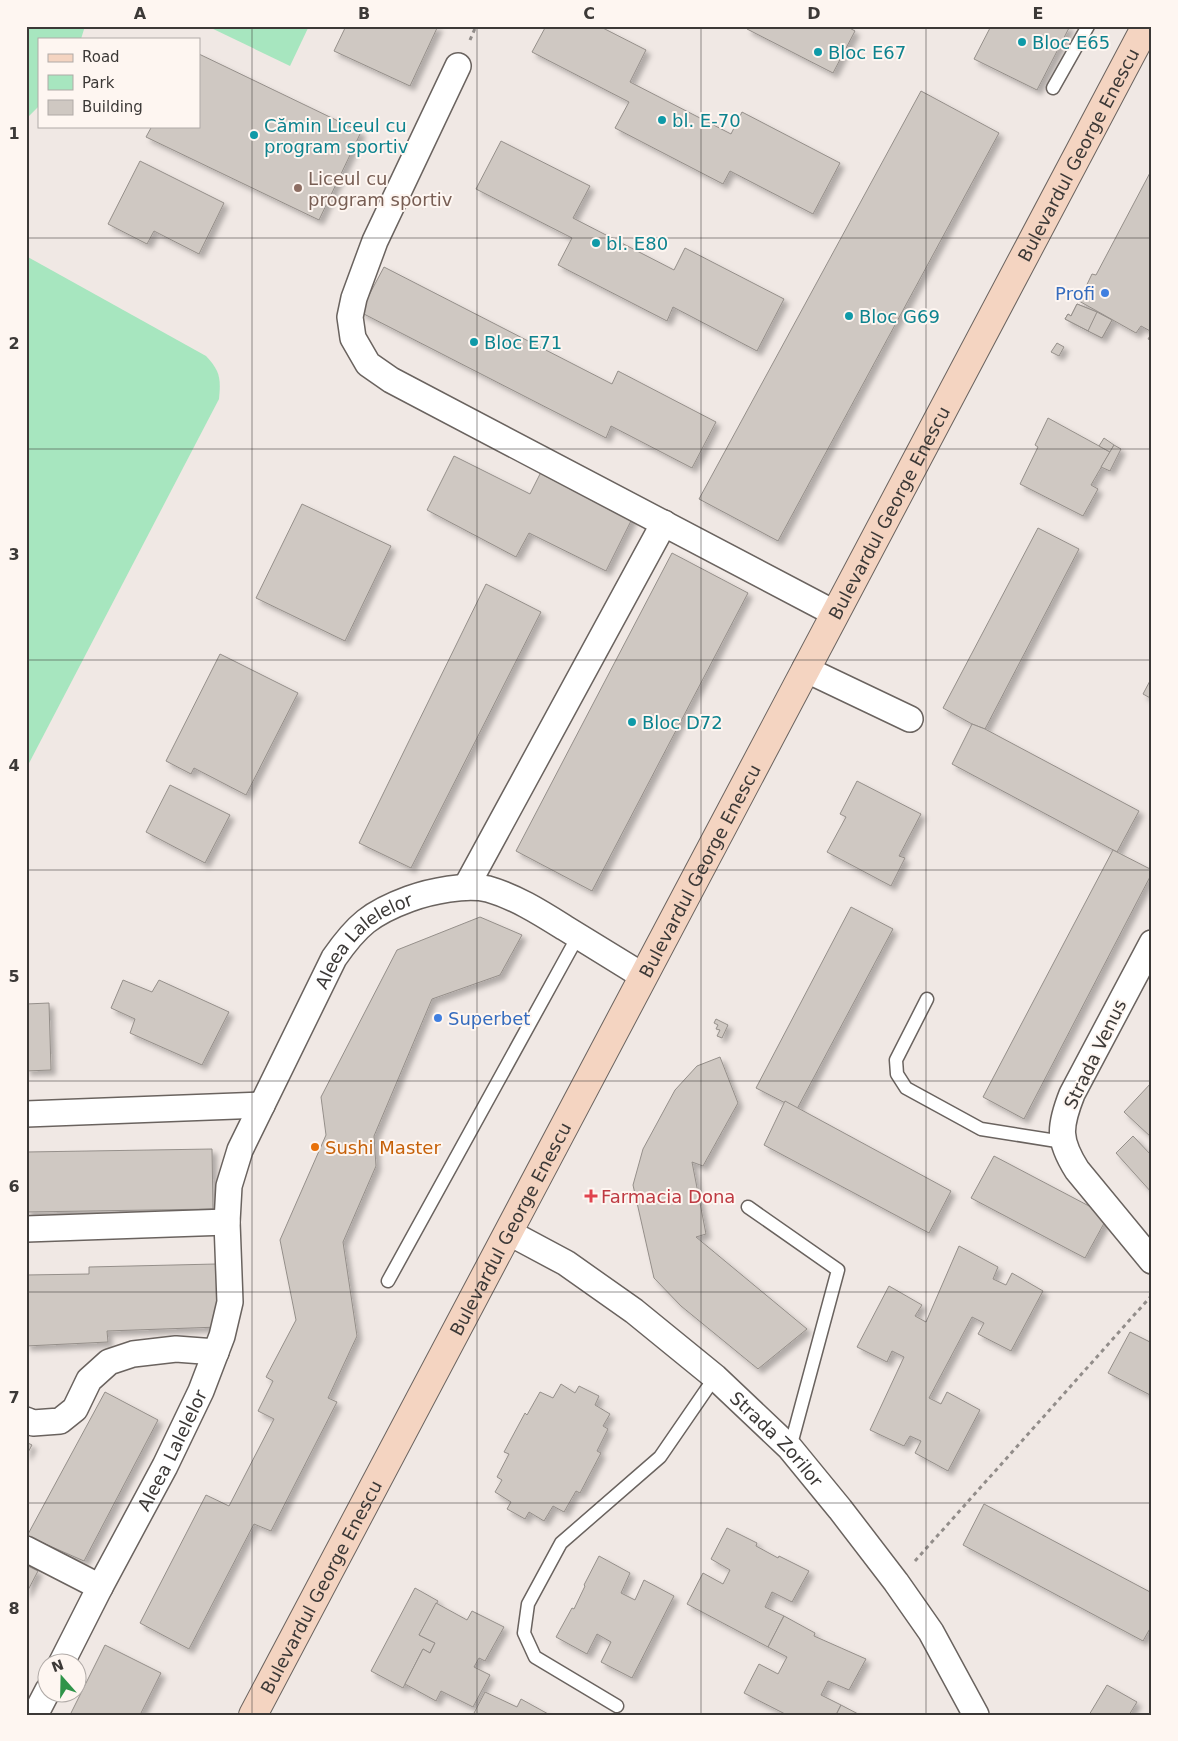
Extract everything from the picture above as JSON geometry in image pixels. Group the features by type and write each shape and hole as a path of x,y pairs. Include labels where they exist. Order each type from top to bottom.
{"main road":[{"name":"Bulevardul George Enescu","path":"253,1715 834,613 1147,28"}],"street":[{"path":"458,66 375,242 354,298 350,317 353,338 368,364 391,380 834,613"},
{"path":"466,887 664,522"},
{"path":"805,669 910,719"},
{"name":"Aleea Lalelelor","path":"66,1654 165,1466 216,1352 230,1302 227,1222 229,1186 240,1150 334,958 349,936 364,921 388,907 421,895 466,887 487,889 523,902 643,976"},
{"name":"Strada Venus","path":"1152,944 1072,1094 1062,1128 1063,1142 1068,1156 1077,1170 1152,1261"},
{"path":"26,1114 262,1105"},
{"path":"26,1228 227,1222"},
{"name":"Strada Zorilor","path":"508,1232 566,1264 634,1312 716,1377 790,1448 896,1582 931,1632 976,1715"},
{"path":"26,1420 33,1423 60,1421 76,1409 89,1380 109,1362 133,1354 176,1349 216,1352"},
{"path":"26,1549 100,1587"}],"lane":[{"path":"1053,88 1088,26"},
{"path":"388,1281 578,936"},
{"path":"927,999 896,1060 897,1074 906,1088 981,1129 1063,1142"},
{"path":"748,1207 838,1270 790,1448"},
{"path":"617,1706 535,1657 524,1633 528,1604 561,1543 660,1457 716,1377"}],"path":[{"path":"896,1582 1152,1295"}],"green space":[{"path":"26,26 85,26 81,38 38,38 38,107 26,119"},
{"path":"207,26 309,26 290,66"},
{"path":"26,256 206,356 217,371 220,386 219,399 26,769"}],"building":[{"path":"346,26 438,26 410,86 334,51"},
{"name":"bl. E-70","path":"546,26 599,26 646,50 630,82 731,134 742,112 840,163 813,214 730,171 723,184 615,128 629,102 532,52"},
{"name":"Bloc E67","path":"748,26 846,26 855,31 833,73 747,29"},
{"name":"Bloc E65","path":"991,26 1070,26 1037,90 974,59"},
{"name":"Cămin Liceul cu program sportiv","path":"200,54 361,132 319,220 146,137 151,128 200,128"},
{"name":"Bloc G69","path":"921,91 999,133 778,541 699,499"},
{"name":"bl. E80","path":"501,141 590,186 573,218 674,270 685,248 784,299 757,351 673,307 667,321 558,265 572,238 476,189"},
{"path":"140,161 224,203 199,254 154,231 147,244 108,224"},
{"path":"1152,169 1152,332 1141,326 1136,333 1079,301 1092,274 1096,275"},
{"name":"Bloc E71","path":"384,267 612,384 618,371 716,422 692,468 611,426 606,438 360,312"},
{"path":"1077,304 1097,312 1088,331 1065,319 1068,314 1071,316"},
{"path":"1077,304 1112,320 1102,338 1065,319 1068,314 1071,316"},
{"path":"1097,312 1112,320 1102,338 1088,331"},
{"path":"1152,332 1152,341 1148,339"},
{"path":"1057,343 1064,347 1059,356 1051,352"},
{"path":"1048,418 1110,452 1091,485 1098,489 1083,516 1020,484 1038,447 1035,445"},
{"path":"1104,438 1114,445 1110,452 1099,446"},
{"path":"1114,445 1121,449 1110,471 1101,467"},
{"path":"454,456 530,494 542,470 634,515 606,571 529,533 516,557 427,510"},
{"path":"302,504 391,546 345,641 256,598"},
{"path":"1038,528 1079,549 985,729 943,708"},
{"name":"Bloc D72","path":"672,553 748,593 592,891 516,851"},
{"path":"486,584 541,612 411,868 359,843"},
{"path":"220,654 298,693 246,795 194,768 191,774 166,761"},
{"path":"1152,677 1152,699 1143,694"},
{"path":"972,724 985,729 1139,811 1117,852 952,764"},
{"path":"857,781 921,814 899,856 905,858 891,886 827,852 846,817 840,814"},
{"path":"170,785 230,815 205,863 146,832"},
{"path":"1113,850 1152,870 1152,873 1024,1119 983,1097"},
{"path":"851,907 893,929 797,1109 756,1088"},
{"path":"480,917 522,935 500,975 432,999 374,1136 376,1166 343,1242 357,1336 328,1398 337,1402 271,1531 254,1524 189,1649 140,1623 206,1495 229,1506 274,1419 258,1411 273,1381 266,1377 296,1320 280,1240 326,1135 321,1097 397,950"},
{"path":"123,980 152,992 159,980 229,1012 202,1065 130,1033 135,1019 111,1008"},
{"path":"49,1003 51,1070 26,1071 26,1004"},
{"path":"716,1019 728,1025 722,1038 717,1036 720,1030 716,1029 718,1025 714,1023"},
{"path":"720,1057 738,1103 703,1166 692,1162 706,1234 696,1237 807,1329 758,1369 681,1306 654,1278 633,1185 643,1149 675,1090 697,1066"},
{"path":"1152,1082 1152,1138 1124,1112"},
{"path":"785,1101 951,1191 929,1233 764,1145"},
{"path":"1133,1136 1152,1156 1152,1193 1116,1153"},
{"path":"212,1149 213,1209 26,1212 26,1152"},
{"path":"994,1156 1108,1216 1085,1258 971,1198"},
{"path":"959,1246 998,1267 993,1279 1006,1285 1012,1273 1043,1291 1011,1351 978,1334 984,1323 972,1317 929,1398 941,1404 947,1392 980,1410 948,1471 915,1453 921,1441 910,1436 904,1446 870,1430 904,1357 892,1351 887,1362 857,1347 889,1286 922,1305 915,1316 926,1322"},
{"path":"216,1264 219,1327 107,1331 108,1342 26,1346 26,1275 89,1274 89,1267"},
{"path":"1130,1332 1152,1343 1152,1396 1108,1373"},
{"path":"561,1384 575,1393 579,1386 599,1396 595,1405 610,1414 603,1426 608,1429 597,1451 601,1453 580,1493 576,1491 564,1512 553,1506 544,1521 529,1512 525,1519 507,1509 511,1502 495,1492 502,1480 497,1477 509,1454 504,1452 525,1413 527,1415 540,1392 553,1398"},
{"path":"105,1392 158,1420 84,1561 27,1536"},
{"path":"26,1442 32,1445 26,1456"},
{"path":"984,1504 1152,1593 1152,1625 1143,1641 963,1545"},
{"path":"727,1528 757,1543 756,1546 778,1558 779,1556 809,1571 792,1602 772,1592 765,1607 784,1616 768,1647 687,1604 703,1573 723,1584 730,1570 711,1559"},
{"path":"599,1556 630,1573 621,1593 635,1600 644,1580 674,1596 632,1678 601,1662 611,1642 597,1634 587,1654 556,1637 572,1608 574,1609"},
{"path":"26,1565 38,1571 26,1594"},
{"path":"415,1588 438,1601 419,1635 435,1643 430,1653 423,1649 403,1688 371,1671"},
{"path":"436,1603 467,1620 472,1611 504,1627 485,1661 479,1658 474,1667 490,1675 473,1707 441,1691 436,1701 405,1684 423,1649 430,1653 435,1643 419,1635"},
{"path":"784,1616 815,1633 814,1636 866,1659 849,1690 828,1681 821,1695 841,1705 836,1715 787,1715 744,1693 759,1664 778,1674 787,1657 768,1647"},
{"path":"105,1645 161,1673 140,1715 70,1715 76,1704 88,1704 88,1679"},
{"path":"1107,1685 1137,1702 1129,1715 1089,1715"},
{"path":"485,1692 517,1707 521,1699 550,1715 473,1715"},
{"path":"841,1705 860,1715 836,1715"}],"place":[{"name":"Bloc E65","path":"1022,42"},
{"name":"Bloc E67","path":"818,52"},
{"name":"bl. E-70","path":"662,120"},
{"name":"Cămin Liceul cu program sportiv","path":"254,135"},
{"name":"Liceul cu program sportiv","path":"298,188"},
{"name":"bl. E80","path":"596,243"},
{"name":"Profi","path":"1105,293"},
{"name":"Bloc G69","path":"849,316"},
{"name":"Bloc E71","path":"474,342"},
{"name":"Bloc D72","path":"632,722"},
{"name":"Superbet","path":"438,1018"},
{"name":"Sushi Master","path":"315,1147"},
{"name":"Farmacia Dona","path":"591,1196"}]}
